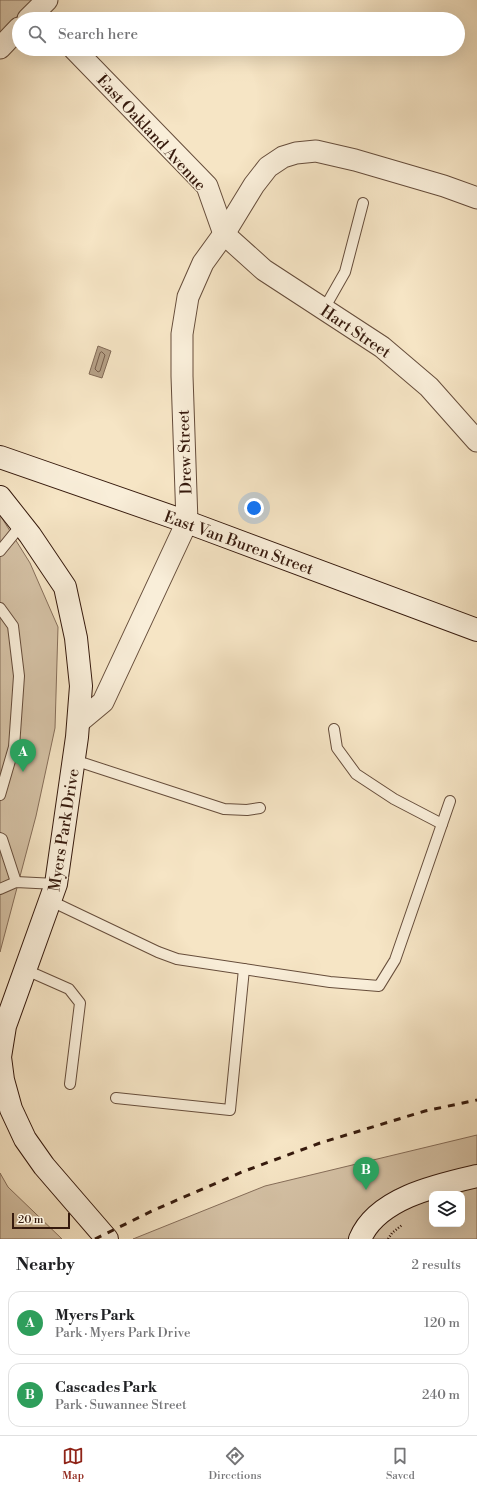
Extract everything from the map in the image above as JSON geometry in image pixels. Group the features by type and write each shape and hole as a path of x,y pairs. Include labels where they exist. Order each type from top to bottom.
{"street":[{"path":"0,48 12,35"},
{"name":"East Oakland Avenue","path":"81,56 207,186 224,234"},
{"path":"224,234 254,185 268,167 283,157 296,153 316,151 355,160 444,186 477,198"},
{"name":"Hart Street","path":"224,234 264,270 382,346 429,387 477,441"},
{"name":"Drew Street","path":"79,722 103,702 187,522 182,384 182,334 188,297 203,263 224,234"},
{"name":"East Van Buren Street","path":"0,458 187,522 477,630"},
{"name":"Myers Park Drive","path":"0,497 30,535 65,587 76,638 81,686 79,722 54,892 6,1026 0,1057 3,1080 11,1109 25,1139 44,1166 107,1239"},
{"path":"360,1239 374,1218 392,1204 438,1185 477,1176"}],"lane":[{"path":"324,309 345,272 363,203"},
{"path":"0,551 22,524"},
{"path":"0,608 13,626 19,676 14,748 0,794"},
{"path":"334,729 338,748 356,774 394,799 442,824"},
{"path":"74,760 224,809 247,810 260,808"},
{"path":"0,889 16,882 54,892 158,952 177,959 330,982 379,986 395,960 450,802"},
{"path":"0,838 2,839 16,882"},
{"path":"116,1098 230,1110 244,969"},
{"path":"26,970 69,989 80,1003 70,1084"}],"path":[{"path":"388,1239 392,1233 404,1224"}],"shaded area":[{"path":"0,0 32,0 22,12 12,12 12,23 0,37"},
{"path":"0,515 30,563 58,627 55,728 36,816 0,952"},
{"path":"477,1135 477,1239 133,1239 265,1186"},
{"path":"0,1173 8,1187 62,1239 0,1239"}],"water":[{"path":"98,346 111,351 102,378 89,374"}],"railway":[{"path":"95,1239 154,1210 242,1172 320,1143 425,1111 477,1100"}],"place":[{"name":"Myers Park","path":"23,772"},
{"name":"Cascades Park","path":"366,1190"}]}
